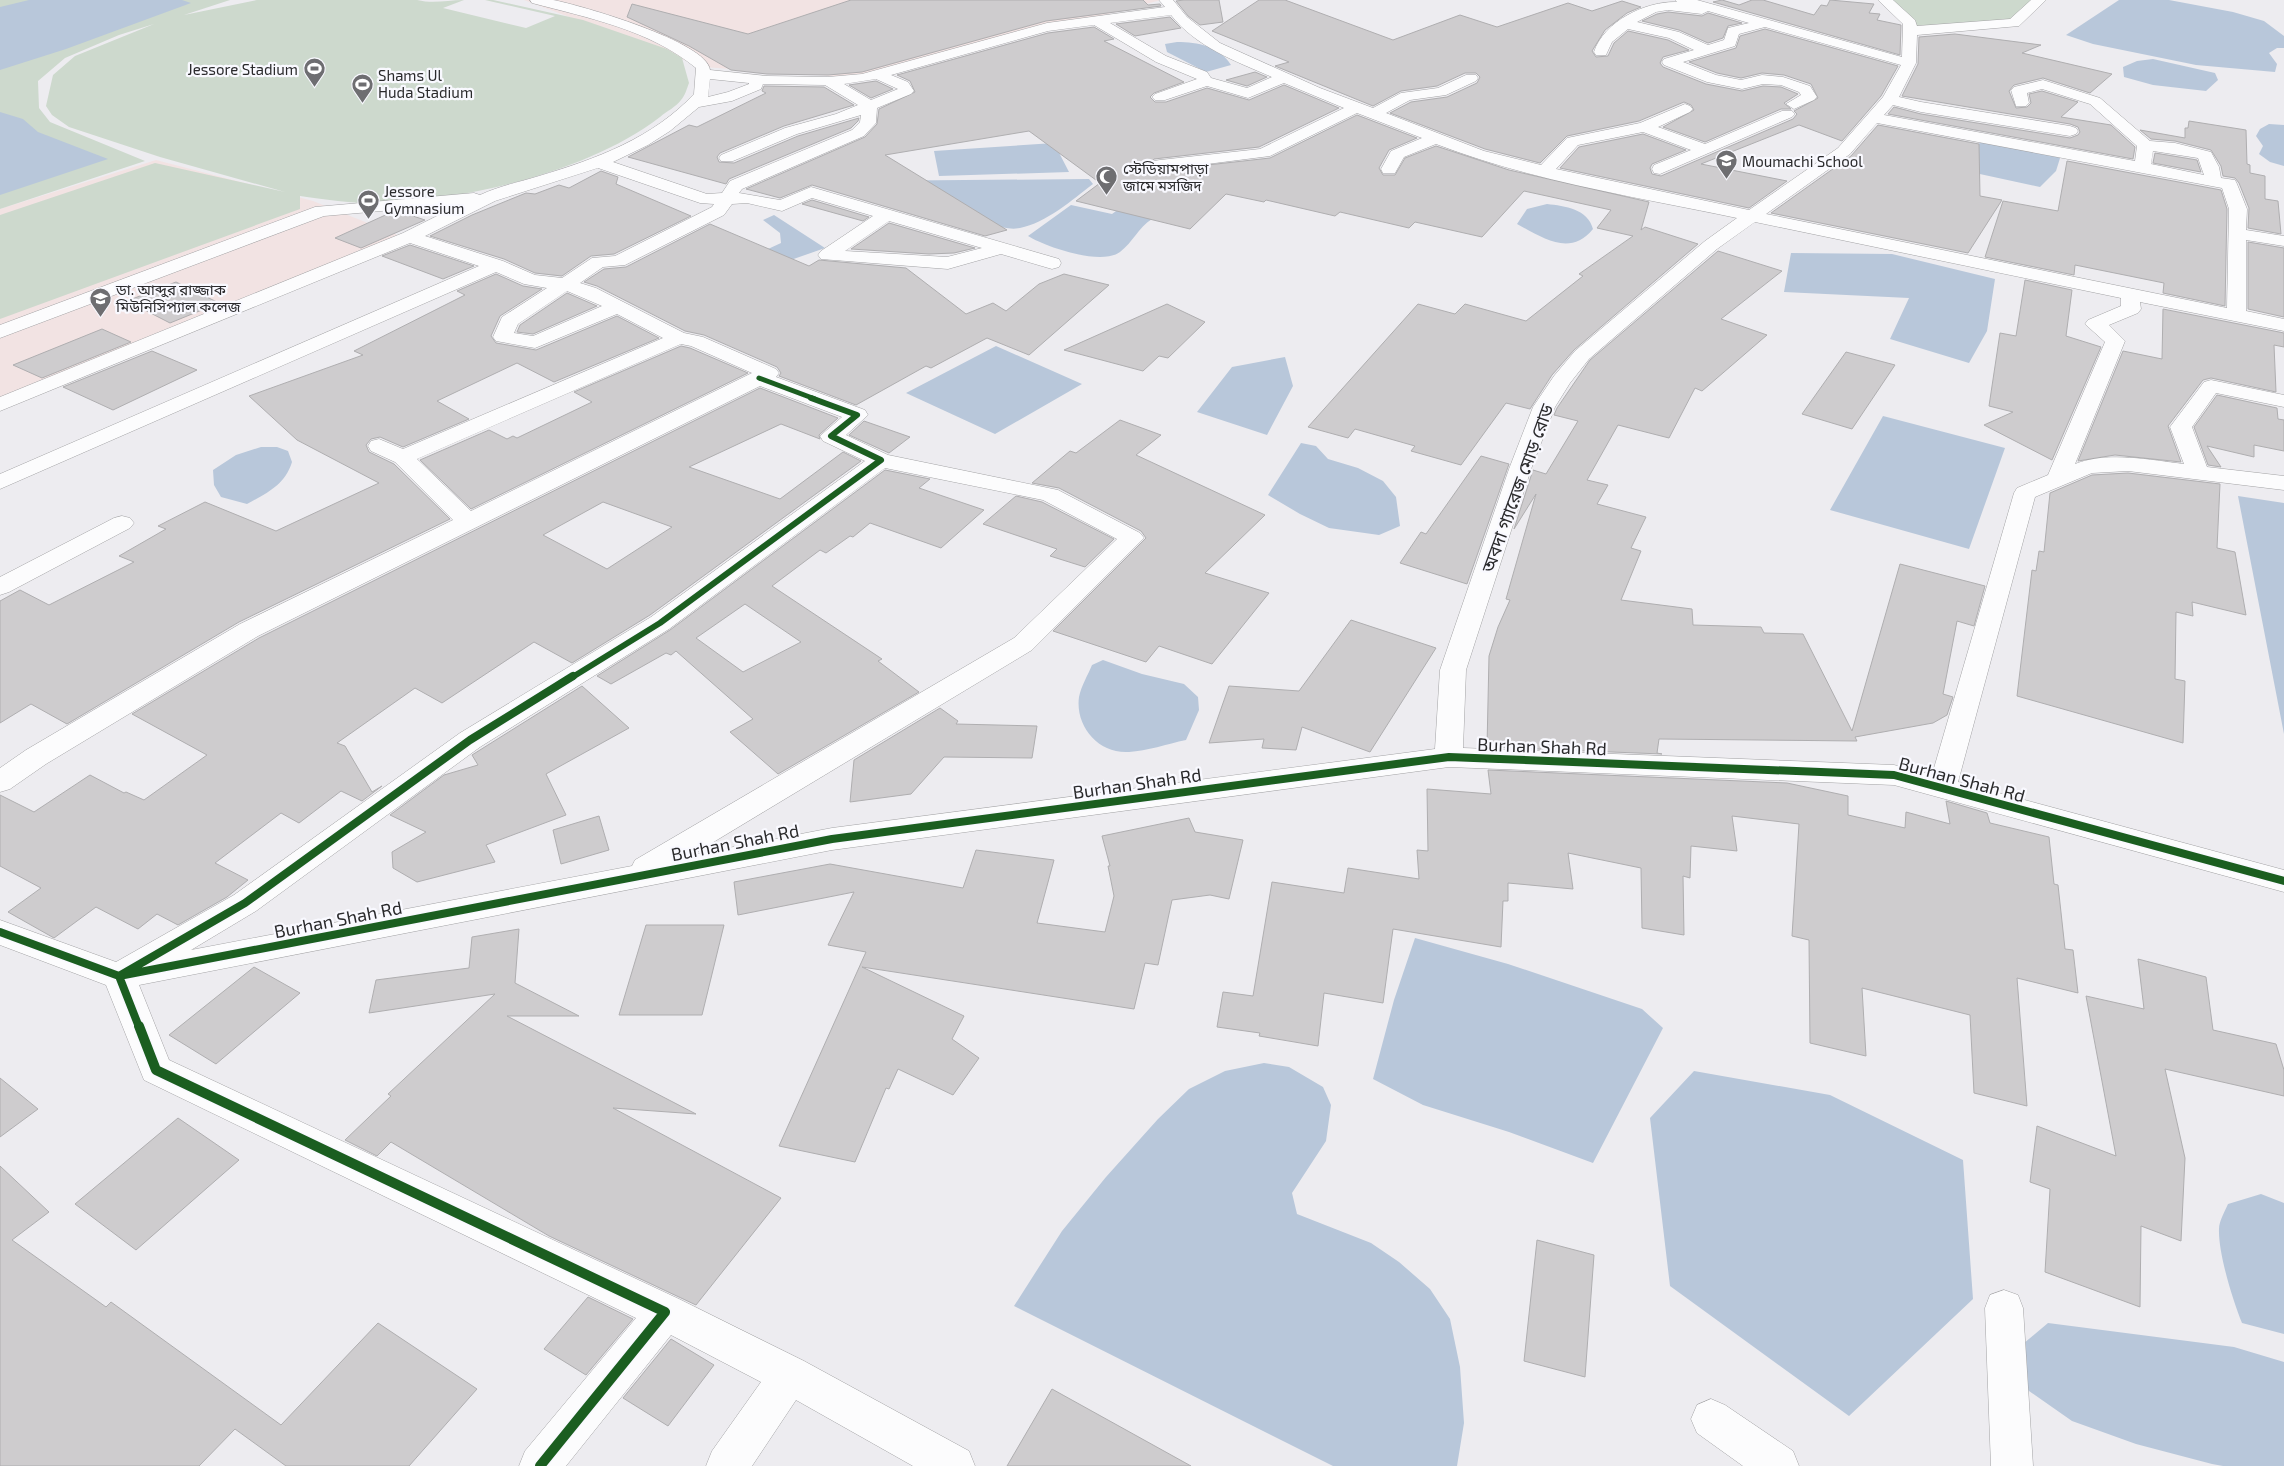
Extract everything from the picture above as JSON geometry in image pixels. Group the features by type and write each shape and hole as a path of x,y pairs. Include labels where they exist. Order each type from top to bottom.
{"street":[{"path":"0,404 409,237 489,197 597,162 642,142 695,103 702,95 703,67 693,57 672,45 622,24 537,0"},
{"path":"1682,0 1909,62 1910,23 1885,0"},
{"path":"1910,31 2014,23 2039,0"},
{"path":"704,74 756,79 828,81 877,74 1047,27 1096,20 1170,5 1182,20 1215,46 1373,114 1478,154 1544,171 1754,216 2130,295 2284,325"},
{"path":"1601,52 1604,40 1643,10 1655,7 1678,6 1764,23"},
{"path":"1096,20 1161,60 1202,75 1206,82"},
{"path":"1660,169 1791,109 1809,97 1805,89 1783,81 1762,79 1742,85 1712,79 1669,62 1730,43 1733,31 1764,23"},
{"path":"1626,24 1674,35 1707,50"},
{"name":"অবদা গ্যারেজ মোড় রোড","path":"1449,757 1453,670 1520,469 1544,407 1561,380 1582,355 1711,245 1844,151 1890,99 1909,62"},
{"path":"1221,86 1267,70"},
{"path":"727,158 791,131 842,117 906,91 903,85 877,74"},
{"path":"1160,97 1206,82 1248,93 1284,77"},
{"path":"1373,114 1406,96 1441,92 1471,78"},
{"path":"695,103 722,101 743,93 756,86 756,79"},
{"path":"828,81 870,106"},
{"path":"2021,103 2019,90 2043,84 2095,101 2145,145 2176,148 2205,155 2211,168 2213,182"},
{"path":"1890,99 1921,107 2070,131"},
{"path":"618,307 535,342 502,337 508,320 599,262 620,261 718,211 736,185 858,134 868,123 870,106"},
{"path":"1160,165 1264,153 1357,107"},
{"path":"1544,171 1573,140 1644,127 1685,108"},
{"path":"1874,118 2053,153 2100,159 2229,184 2238,209 2236,316"},
{"path":"1644,127 1704,149"},
{"path":"791,131 829,145"},
{"path":"1390,169 1397,154 1436,138"},
{"path":"2142,164 2145,145"},
{"path":"597,162 706,199 747,198 782,206 811,192 1052,263"},
{"path":"0,332 321,211 489,197"},
{"path":"887,214 827,255 948,263 1002,248"},
{"path":"2249,235 2284,241"},
{"path":"0,782 36,756 249,630 769,373 696,341 679,338 589,292 565,284 531,280 496,265 409,237"},
{"path":"0,482 496,265"},
{"path":"2058,480 2115,341 2095,324 2131,309 2130,295"},
{"path":"403,457 679,338"},
{"path":"630,877 1023,644 1132,538 1050,495 881,460 831,436 857,415 759,378"},
{"path":"2198,472 2181,427 2211,386 2284,401"},
{"path":"379,446 403,457 467,521"},
{"path":"120,976 244,903 470,740 660,622 881,460"},
{"path":"1942,789 2025,493 2088,467 2128,464 2284,482"},
{"path":"0,587 122,523"},
{"name":"Burhan Shah Rd","path":"120,976 832,839 1449,757 1894,776 2284,881"},
{"path":"0,932 120,976 156,1070 665,1312 790,1375 954,1466"},
{"path":"2004,1308 2012,1466"},
{"path":"540,1466 665,1312"},
{"path":"727,1466 790,1375"},
{"path":"1711,1419 1778,1466"}],"shaded area":[{"name":"Shams Ul Huda Stadium","path":"0,0 230,0 184,15 257,0 417,0 435,2 464,0 443,8 526,28 555,16 485,0 493,0 583,20 667,49 682,58 689,83 684,96 674,107 632,136 601,152 532,178 460,194 391,203 369,203 300,196 300,209 0,319 0,215 155,163 285,192 160,157 69,127 52,115 46,106 53,75 75,56 154,24 119,35 65,58 38,81 39,108 50,122 145,161 0,209"},
{"path":"524,0 1161,0 863,78 703,67"},
{"path":"1886,0 2035,0 2010,22 1912,30"},
{"name":"ডা. আব্দুর রাজ্জাক মিউনিসিপ্যাল কলেজ","path":"156,160 313,201 400,236 0,399 0,209"}],"water":[{"path":"29,0 182,0 191,3 66,49 0,70 0,7"},
{"path":"2119,0 2169,0 2233,12 2264,21 2284,36 2284,48 2277,48 2269,53 2277,64 2275,72 2196,65 2093,44 2066,35"},
{"path":"1177,42 1207,46 1220,53 1231,65 1206,72 1167,52 1165,44"},
{"path":"2153,59 2215,73 2218,80 2206,91 2153,85 2124,77 2123,67 2137,61"},
{"path":"0,112 23,119 38,132 108,159 0,195"},
{"path":"2269,124 2284,125 2284,166 2270,162 2259,154 2263,146 2256,136 2260,129"},
{"path":"1983,140 2061,155 2056,171 2040,187 1966,171 1971,151"},
{"path":"1054,143 1069,172 939,176 934,151"},
{"path":"1089,179 1093,184 1049,216 1030,225 1013,229 993,226 857,181"},
{"path":"1141,193 1152,219 1125,248 1111,256 1087,256 1060,250 1028,236 1071,205 1112,214"},
{"path":"1547,204 1561,206 1581,213 1590,222 1593,229 1575,242 1566,243 1546,239 1517,224 1527,209"},
{"path":"774,215 825,248 694,294 725,269 781,243 780,233 763,220"},
{"path":"1791,253 1892,254 1995,279 1987,331 1969,363 1890,339 1909,298 1784,292"},
{"path":"996,346 1082,384 995,434 906,393"},
{"path":"1285,357 1293,386 1267,435 1197,412 1232,367"},
{"path":"1883,416 2005,448 1969,549 1830,510"},
{"path":"1301,443 1316,446 1328,459 1358,468 1383,481 1396,497 1400,526 1379,535 1329,528 1268,495"},
{"path":"261,447 277,447 288,451 292,462 285,477 274,487 247,504 221,497 214,485 213,470 236,455"},
{"path":"2238,496 2284,503 2284,734"},
{"path":"1103,660 1142,674 1184,684 1198,697 1199,710 1186,740 1129,752 1108,748 1091,736 1081,718 1079,697 1092,665"},
{"path":"1415,938 1508,964 1642,1009 1663,1028 1593,1163 1509,1132 1423,1105 1373,1079 1394,1000"},
{"path":"1264,1063 1289,1067 1323,1087 1331,1105 1326,1141 1292,1193 1297,1214 1371,1243 1399,1262 1430,1289 1450,1319 1460,1367 1464,1423 1457,1466 1333,1466 1014,1306 1062,1231 1106,1177 1158,1119 1189,1089 1225,1071"},
{"path":"1694,1071 1830,1095 1963,1160 1973,1299 1849,1416 1670,1286 1650,1118"},
{"path":"2261,1194 2284,1203 2284,1334 2242,1323 2223,1263 2219,1239 2219,1226 2228,1204"},
{"path":"2048,1323 2234,1347 2284,1362 2284,1466 2223,1466 2212,1464 2136,1444 2072,1421 2022,1386 2017,1349"}],"building":[{"path":"851,0 1143,0 1148,5 1160,4 1161,6 1046,21 862,72 828,75 767,74 731,70 689,46 627,17 632,4 748,34"},
{"path":"1219,0 1223,22 1200,25 1188,16 1176,1"},
{"path":"1259,0 1285,0 1393,40 1460,15 1497,27 1568,3 1592,11 1622,1 1641,7 1627,13 1605,30 1592,51 1596,57 1608,56 1614,43 1628,31 1668,40 1689,50 1663,57 1660,63 1663,67 1706,84 1742,91 1763,86 1781,87 1798,94 1784,103 1791,109 1781,109 1705,142 1663,127 1694,110 1691,105 1684,102 1639,121 1567,136 1540,163 1485,149 1390,113 1411,102 1447,97 1477,83 1480,77 1476,73 1465,73 1437,86 1401,91 1373,106 1275,66 1289,62 1212,31"},
{"path":"1722,0 1739,5 1752,0 1763,0 1814,15 1821,5 1827,6 1830,0 1874,4 1869,13 1880,14 1877,20 1901,25 1900,55 1713,2"},
{"path":"1668,12 1702,16 1708,13 1742,23 1728,26 1723,38 1708,43 1679,30 1642,21 1657,14"},
{"path":"1170,17 1181,28 1135,36 1116,24"},
{"path":"1094,27 1114,39 1104,41 1184,82 1154,93 1150,97 1155,102 1166,102 1207,88 1249,100 1284,85 1339,108 1259,147 1154,159 1150,164 1154,171 1270,158 1357,115 1417,138 1389,150 1379,168 1383,175 1395,175 1405,158 1436,146 1509,170 1649,202 1641,230 1645,227 1698,244 1574,350 1552,375 1530,409 1506,403 1461,465 1411,451 1415,446 1355,429 1348,438 1308,427 1418,304 1455,314 1465,304 1526,321 1583,276 1579,274 1633,236 1597,228 1611,210 1524,191 1482,237 1415,222 1409,228 1340,212 1335,216 1266,200 1264,202 1226,194 1190,229 1076,201 1100,183 1029,131 885,155 1007,230 985,236 812,185 780,198 746,189 865,137 877,124 879,109 915,92 910,81 897,75 1048,33"},
{"path":"1765,29 1898,66 1881,96 1842,141 1799,125 1701,164 1787,181 1749,208 1560,168 1579,147 1643,134 1686,150 1652,164 1650,168 1652,174 1661,176 1793,119 1797,114 1794,111 1818,98 1811,84 1784,75 1762,73 1741,78 1717,73 1689,62 1736,48 1740,36"},
{"path":"1955,34 2041,45 2022,53 2112,74 2090,93 2043,78 2014,85 2009,91 2016,108 2027,107 2031,103 2029,94 2042,91 2078,102 2061,117 2111,125 2135,147 2133,159 1888,114 1894,107 1921,114 2070,138 2078,135 2080,132 2078,127 2070,124 1902,96 1918,64 1919,37"},
{"path":"1255,72 1267,77 1247,86 1226,80"},
{"path":"876,81 893,89 871,98 849,85"},
{"path":"764,86 824,87 854,105 784,126 720,153 717,157 719,162 734,163 798,136 859,118 858,121 851,128 729,179 726,184 628,157 689,125 697,127 766,93 762,91"},
{"path":"2189,121 2246,130 2247,164 2250,165 2250,173 2265,176 2265,199 2278,201 2281,234 2248,228 2249,208 2239,183 2235,178 2223,176 2221,166 2211,150 2175,141 2151,139 2140,130 2185,138 2185,128 2188,128"},
{"path":"1878,125 1979,144 1980,196 2002,200 1968,253 1771,213 1851,156"},
{"path":"2155,153 2197,160 2201,172 2153,163"},
{"path":"2067,161 2221,190 2227,209 2225,306 2163,293 2164,283 2075,265 2074,275 1985,257 2003,201 2058,211"},
{"path":"601,171 618,177 616,184 691,216 614,254 591,256 562,276 535,273 504,259 430,236 472,215 526,193 535,194 559,185 569,188"},
{"path":"812,200 869,217 863,221 802,204"},
{"path":"398,211 425,220 361,248 335,238 392,212"},
{"path":"889,223 975,248 954,253 929,254 851,249"},
{"path":"710,224 809,266 819,260 906,268 966,314 993,303 1006,311 1039,284 1064,274 1109,285 1029,355 987,338 931,368 926,366 856,405 779,376 781,373 777,367 704,335 685,331 597,286 584,282 604,269 626,267"},
{"path":"2248,242 2284,248 2284,317 2248,309"},
{"path":"410,245 474,266 443,279 382,256"},
{"path":"1718,251 1782,271 1721,319 1767,335 1702,391 1695,388 1669,438 1618,425 1587,480 1608,485 1597,504 1646,517 1631,548 1641,551 1621,600 1692,609 1693,625 1761,627 1764,633 1803,634 1852,731 1900,564 1985,586 1974,626 1957,621 1943,694 1953,697 1947,715 1933,723 1855,737 1857,741 1659,739 1657,753 1662,754 1487,747 1489,656 1498,627 1510,600 1506,599 1536,494 1514,529 1533,470 1546,474 1578,421 1554,415 1557,408 1590,360"},
{"path":"496,274 523,286 542,289 500,316 491,336 496,343 536,350 617,316 659,338 554,382 517,363 437,401 469,419 403,447 380,437 371,439 366,445 369,452 394,464 450,519 239,622 67,724 31,704 0,723 0,601 20,590 49,605 134,562 119,556 166,529 158,526 205,502 276,531 379,483 297,440 249,396 363,355 354,351 465,295 457,291"},
{"path":"2025,280 2072,290 2066,336 2101,347 2052,460 1984,425 2013,412 1989,406 2000,333 2016,336"},
{"path":"176,282 219,303 170,323 127,301"},
{"path":"567,293 597,306 533,334 517,332 520,325"},
{"path":"1167,304 1205,322 1168,358 1159,356 1143,371 1064,350"},
{"path":"2163,309 2284,333 2284,347 2274,345 2276,392 2211,378 2203,380 2168,426 2181,462 2115,455 2078,461 2123,351 2162,359"},
{"path":"102,329 131,342 42,378 13,365"},
{"path":"681,346 690,348 748,373 471,509 420,460 489,430 507,439 513,436 517,438 592,402 574,392"},
{"path":"152,351 197,370 113,410 63,387"},
{"path":"1846,352 1895,365 1852,429 1802,414"},
{"path":"760,388 838,418 819,435 820,439 781,424 689,467 780,499 843,452 861,461 650,615 572,663 534,642 442,703 415,688 337,743 345,746 372,792 382,786 362,801 341,791 299,823 281,813 215,863 248,880 227,897 178,925 157,914 138,929 96,907 54,938 8,912 41,888 0,866 0,795 34,812 90,775 124,793 126,792 144,800 207,755 132,714 259,638","holes":["603,502 672,527 607,569 543,535"]},
{"path":"2217,395 2277,408 2278,419 2284,420 2284,451 2254,445 2254,457 2207,446 2221,467 2208,465 2194,427"},
{"path":"1120,420 1161,435 1136,455 1265,515 1205,573 1269,593 1212,664 1159,646 1146,662 1053,631 1146,538 1141,531 1059,488 1032,483 1070,451 1076,453"},
{"path":"864,421 910,437 889,453 849,435"},
{"path":"1481,456 1509,464 1467,584 1400,563 1421,532 1426,534"},
{"path":"885,470 930,479 919,488 984,510 941,548 870,523 853,537 850,536 826,553 820,550 772,586 882,659 878,661 919,692 778,774 730,732 753,719 676,651 671,655 666,653 611,684 597,676 670,630","holes":["745,604 801,642 743,672 696,638"]},
{"path":"2128,473 2220,484 2217,548 2235,552 2246,615 2192,602 2193,616 2176,612 2175,679 2185,681 2183,743 2017,696 2032,570 2036,571 2039,551 2044,552 2050,493 2092,475"},
{"path":"1016,496 1042,502 1114,539 1085,567 1050,556 1057,549 983,524"},
{"path":"1351,620 1436,648 1370,752 1302,727 1296,750 1262,748 1264,739 1209,743 1229,686 1299,691"},
{"path":"582,686 629,728 546,774 566,815 486,845 495,862 417,882 393,868 392,852 426,832 390,815 444,775 478,765 472,755"},
{"path":"940,708 958,721 956,724 1037,726 1032,758 944,757 911,794 850,802 854,760"},
{"path":"1488,770 1787,783 1848,796 1848,815 1905,828 1906,812 1950,824 1946,801 1987,813 1990,823 2049,837 2054,884 2058,885 2065,949 2073,950 2078,993 2017,978 2027,1106 1974,1093 1970,1015 1862,988 1866,1056 1810,1043 1809,940 1792,936 1799,824 1732,816 1737,851 1691,846 1690,878 1683,876 1684,935 1642,928 1641,868 1568,853 1573,889 1508,883 1508,901 1503,901 1501,947 1393,929 1383,1003 1324,993 1318,1046 1259,1036 1260,1033 1217,1027 1223,992 1253,996 1272,882 1344,893 1348,868 1419,879 1417,850 1428,851 1427,789 1491,794"},
{"path":"599,816 609,850 561,864 553,830"},
{"path":"1189,818 1195,832 1243,840 1229,899 1210,895 1172,900 1158,965 1145,963 1134,1009 862,967 964,1016 952,1039 979,1058 953,1095 898,1069 889,1089 886,1088 855,1162 779,1146 866,952 828,945 854,892 738,915 734,882 830,864 963,888 976,850 1054,860 1037,923 1105,932 1114,896 1108,866 1110,866 1102,836"},
{"path":"646,925 724,925 702,1015 619,1015"},
{"path":"519,929 515,983 579,1016 507,1016 696,1114 613,1108 781,1198 696,1305 549,1236 391,1142 377,1156 345,1140 391,1096 388,1094 495,994 369,1013 376,980 469,968 472,937"},
{"path":"2138,959 2206,977 2213,1030 2276,1044 2284,1070 2284,1096 2165,1069 2185,1158 2181,1241 2141,1226 2140,1307 2045,1272 2050,1189 2030,1182 2037,1126 2116,1156 2086,996 2144,1009"},
{"path":"254,967 300,993 216,1064 169,1035"},
{"path":"0,1078 38,1109 0,1137"},
{"path":"178,1118 239,1160 136,1250 75,1204"},
{"path":"0,1166 49,1212 12,1240 106,1307 111,1302 281,1425 378,1323 477,1389 409,1466 286,1466 235,1429 199,1466 0,1466"},
{"path":"1537,1240 1594,1255 1585,1377 1524,1361"},
{"path":"588,1297 633,1319 586,1375 544,1349"},
{"path":"671,1339 714,1365 668,1426 623,1398"},
{"path":"1052,1389 1191,1466 1007,1466"}],"cycle path":[{"path":"540,1466 665,1312 156,1070 119,976 245,903 470,740 660,623 881,460 831,436 857,415 759,378"},
{"path":"0,932 119,976 832,839 1449,757 1894,775 2284,881"}],"place":[{"name":"Jessore Stadium","path":"314,88"},
{"name":"Shams Ul Huda Stadium","path":"362,103"},
{"name":"Moumachi School","path":"1726,180"},
{"name":"স্টেডিয়ামপাড়া জামে মসজিদ","path":"1107,196"},
{"name":"Jessore Gymnasium","path":"368,219"},
{"name":"ডা. আব্দুর রাজ্জাক মিউনিসিপ্যাল কলেজ","path":"100,317"}]}
